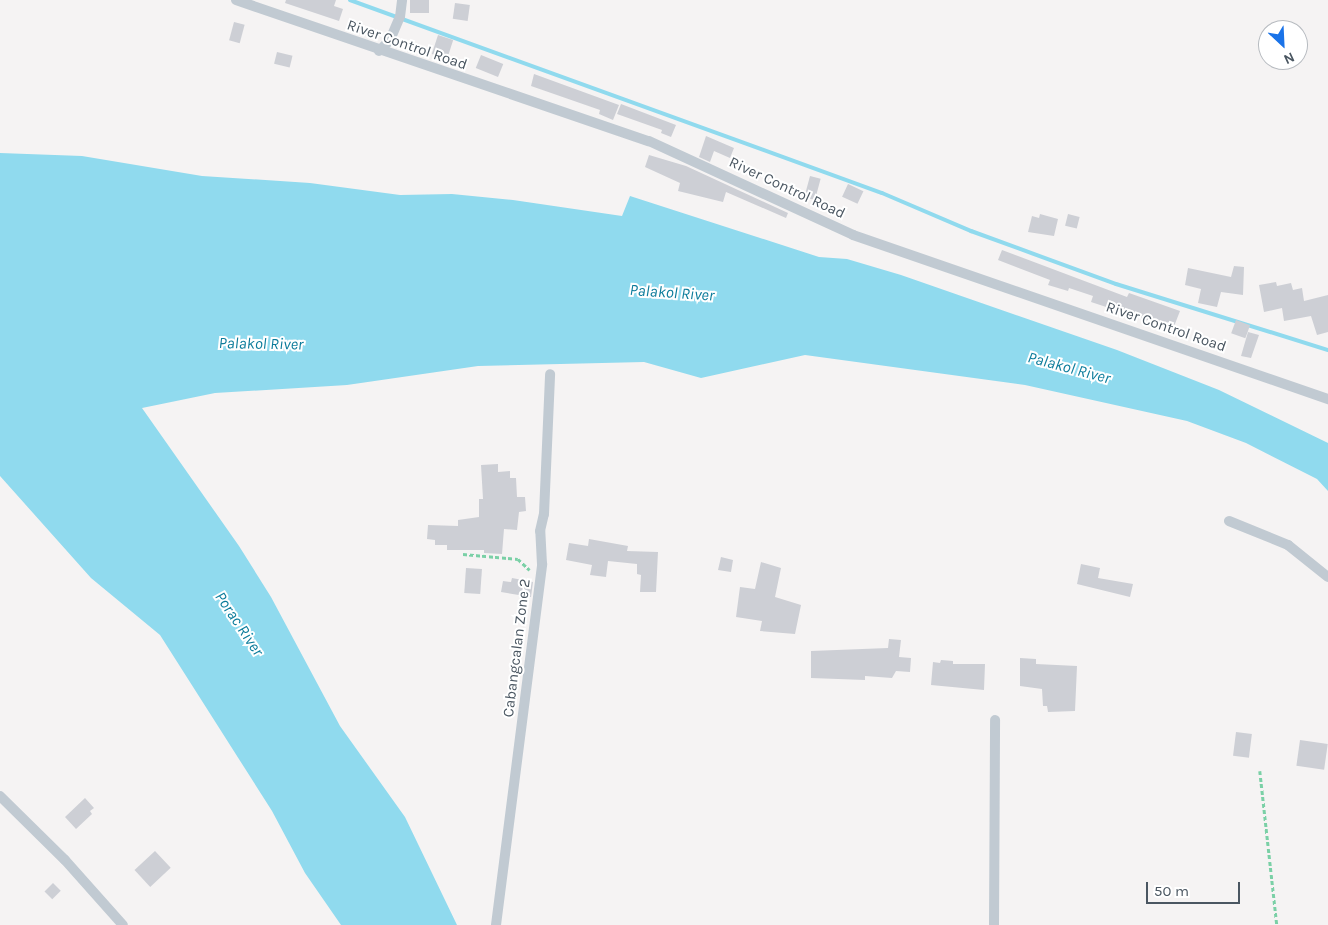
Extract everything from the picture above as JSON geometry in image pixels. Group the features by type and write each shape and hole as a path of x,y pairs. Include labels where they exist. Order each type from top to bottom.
{"street":[{"name":"River Control Road","path":"236,0 379,51 649,141 853,235 1328,399"},
{"path":"379,51 390,40 400,17 402,0"},
{"name":"Cabangcalan Zone 2","path":"496,925 540,579 540,531 544,514 550,374"},
{"path":"1229,521 1288,545 1328,577"},
{"path":"994,925 996,720"},
{"path":"0,796 65,860 123,925"}],"path":[{"path":"463,554 518,559 540,579"},
{"path":"1260,771 1277,925"}],"water":[{"path":"0,153 82,156 202,176 310,183 400,195 452,194 513,200 622,216 630,196 819,257 847,259 901,275 1117,350 1219,390 1328,443 1328,491 1317,479 1246,443 1187,421 1025,385 805,355 701,378 644,362 478,366 347,385 215,393 142,408 239,546 271,597 340,726 405,817 457,925 341,925 305,873 272,811 160,635 91,578 0,476"}],"building":[{"path":"286,0 336,0 334,6 343,9 339,21 285,3"},
{"path":"410,0 429,0 429,13 410,13"},
{"path":"455,3 470,5 468,21 453,19"},
{"path":"234,22 245,25 240,43 229,40"},
{"path":"438,35 453,40 447,59 432,54"},
{"path":"277,52 293,56 290,68 274,64"},
{"path":"481,55 503,64 498,77 476,68"},
{"path":"534,74 619,105 613,120 599,114 600,110 531,86"},
{"path":"621,104 676,125 671,137 661,133 662,130 617,114"},
{"path":"706,136 734,148 730,158 714,151 710,162 699,157"},
{"path":"649,155 686,166 788,213 786,218 726,192 723,202 678,191 680,183 645,167"},
{"path":"810,176 821,179 815,200 804,197"},
{"path":"848,184 863,191 857,204 842,197"},
{"path":"1040,214 1058,219 1054,236 1028,232 1032,216 1039,218"},
{"path":"1068,214 1080,217 1077,229 1065,226"},
{"path":"1002,250 1127,297 1129,293 1180,311 1173,329 1091,302 1093,296 1069,288 1068,291 1048,285 1050,280 998,260"},
{"path":"1234,266 1244,267 1243,295 1221,292 1217,307 1198,303 1201,289 1185,285 1188,268 1231,277"},
{"path":"1276,282 1277,286 1291,283 1293,290 1302,288 1304,301 1328,295 1328,332 1317,335 1311,316 1284,321 1282,308 1264,312 1259,285"},
{"path":"1236,320 1250,325 1245,338 1231,333"},
{"path":"1248,332 1259,335 1251,358 1241,356"},
{"path":"498,464 498,472 510,471 510,478 516,478 517,497 525,497 526,511 519,512 517,530 504,529 502,554 484,553 484,550 447,550 447,545 435,545 435,540 427,539 428,525 458,526 458,520 479,517 479,499 483,499 481,465"},
{"path":"589,539 628,546 627,551 658,552 656,592 640,592 641,575 637,574 637,564 608,561 606,577 590,575 592,565 566,560 569,543 588,546"},
{"path":"721,557 733,560 731,572 718,570"},
{"path":"761,562 781,568 775,597 801,605 795,634 760,631 762,621 736,617 740,587 755,589"},
{"path":"1081,564 1100,568 1098,578 1133,584 1130,597 1077,584"},
{"path":"466,568 482,569 480,594 464,593"},
{"path":"512,578 533,582 531,597 501,592 503,581 511,582"},
{"path":"889,639 901,640 899,657 911,658 910,672 896,671 892,678 865,676 865,680 811,678 811,651 888,648"},
{"path":"1020,658 1036,659 1036,664 1077,666 1075,711 1048,712 1047,706 1043,706 1042,689 1020,686"},
{"path":"941,660 953,661 953,664 985,664 984,690 931,685 933,662 940,663"},
{"path":"1236,732 1252,734 1249,758 1233,756"},
{"path":"1300,740 1328,744 1324,770 1296,766"},
{"path":"85,798 94,808 90,811 92,814 76,829 65,817"},
{"path":"155,851 171,868 150,887 135,870"},
{"path":"53,883 61,891 52,899 45,891"}],"waterway":[{"path":"350,0 882,193 971,231 1116,284 1328,350"}],"water label":[{"name":"Palakol River","path":"672,293"},
{"name":"Palakol River","path":"261,344"},
{"name":"Palakol River","path":"1069,368"},
{"name":"Porac River","path":"239,624"}]}
